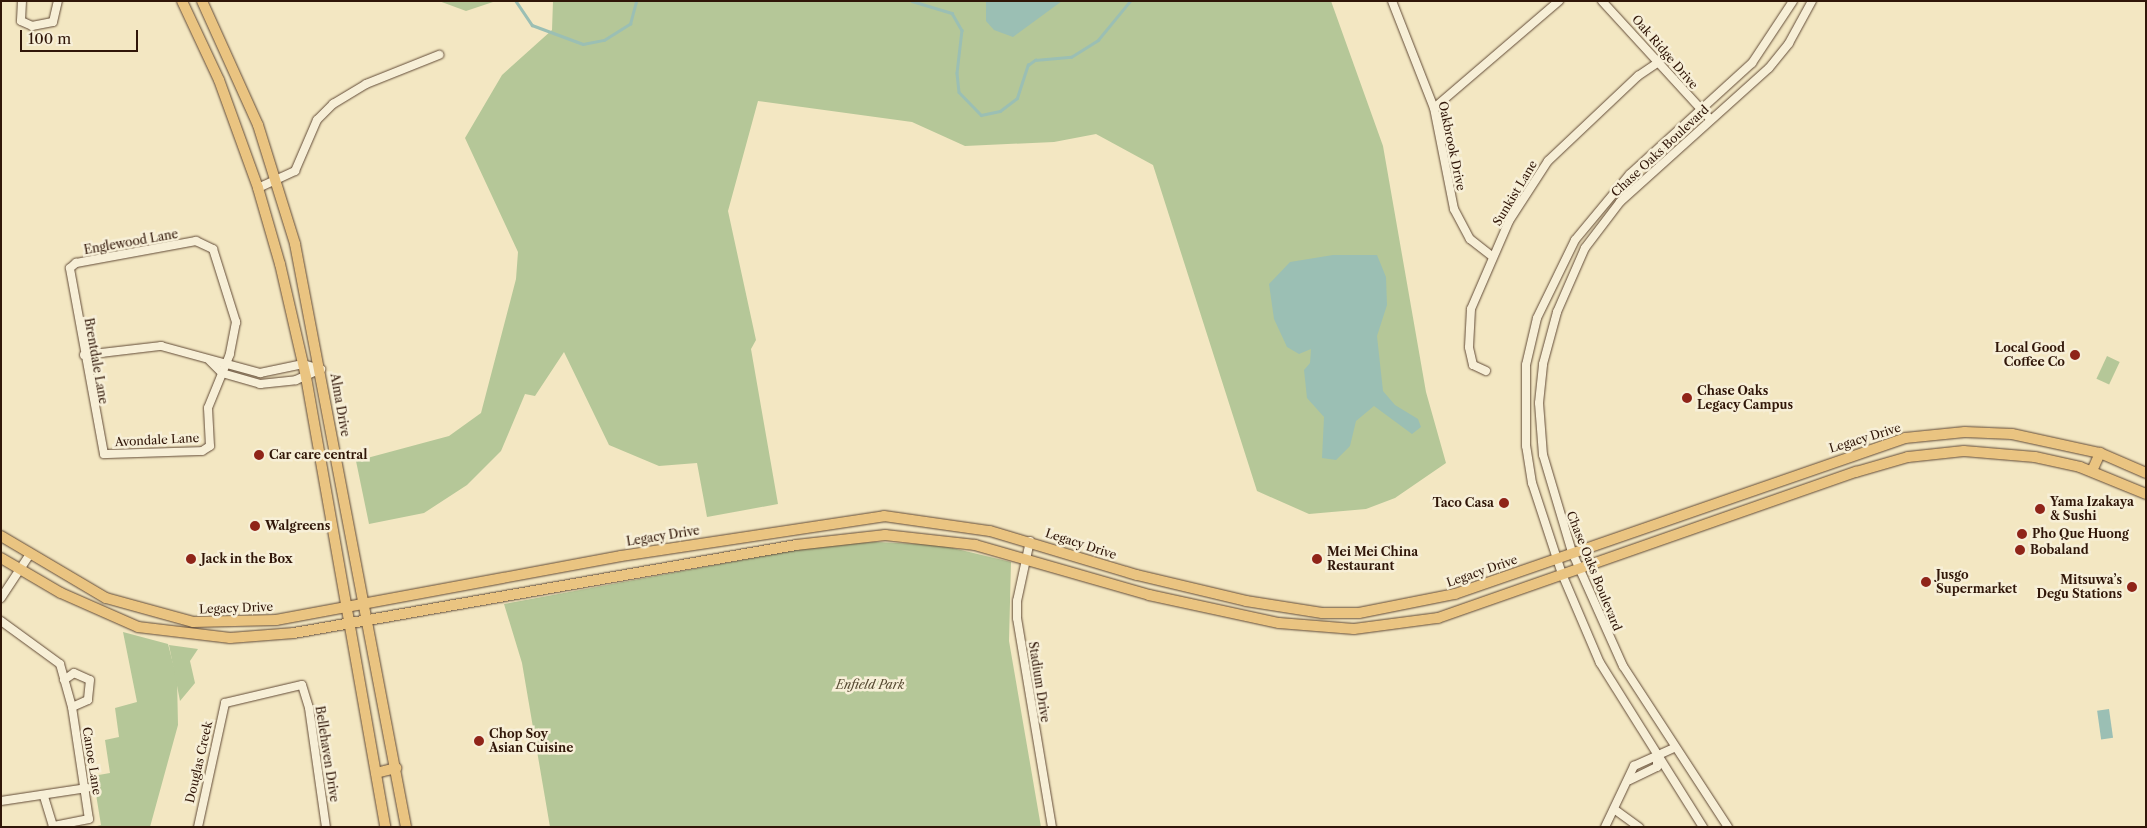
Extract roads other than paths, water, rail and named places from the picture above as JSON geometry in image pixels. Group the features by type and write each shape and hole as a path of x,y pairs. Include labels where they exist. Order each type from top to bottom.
{"main road":[{"path":"182,1 219,80 258,188 304,364 385,827"},
{"name":"Alma Drive","path":"202,1 235,72 277,181 296,244 321,369 338,469 366,602 406,827"},
{"path":"219,80 235,72"},
{"name":"Legacy Drive","path":"1,536 106,598 193,622 260,622 621,556 884,516 964,525 1030,541 1137,575 1246,601 1322,613 1372,612 1431,602 1775,481 1905,438 1965,432 2012,434 2100,453 2146,473"},
{"path":"1905,438 1908,458"},
{"path":"1,558 99,612 138,627 190,636 256,637 349,624 821,541 885,535 975,544 1101,583 1241,615 1313,627 1372,628 1438,618 1579,567 1782,498 1908,458 1994,452 2053,460 2092,472 2146,494"},
{"path":"2092,472 2100,453"},
{"path":"322,472 338,469"},
{"path":"1775,481 1782,498"},
{"path":"621,556 626,574"},
{"path":"495,578 498,597"},
{"path":"1241,615 1246,601"},
{"path":"1372,612 1372,628"},
{"path":"190,636 193,622"},
{"path":"376,773 396,768"}],"street":[{"path":"22,1 21,21 32,26 53,22 58,1"},
{"name":"Oakbrook Drive","path":"1392,1 1434,108 1454,209 1470,239 1493,258"},
{"path":"1434,108 1560,1"},
{"name":"Oak Ridge Drive","path":"1602,1 1710,119"},
{"name":"Chase Oaks Boulevard","path":"1703,827 1600,663 1562,574 1532,483 1525,435 1526,365 1537,318 1575,240 1630,174 1767,45 1793,1"},
{"name":"Chase Oaks Boulevard","path":"1728,827 1674,748 1616,654 1572,552 1554,498 1541,435 1543,364 1557,312 1585,248 1620,202 1710,119 1769,68 1789,43 1812,1"},
{"path":"258,188 277,181 295,171 317,120 333,104 375,80 439,55"},
{"name":"Sunkist Lane","path":"1486,371 1473,365 1469,347 1471,309 1508,221 1548,161 1638,76 1659,62"},
{"path":"1575,240 1585,248"},
{"name":"Englewood Lane","path":"69,272 76,263 201,244 213,249 236,322 227,363"},
{"name":"Brentdale Lane","path":"69,272 104,454"},
{"path":"84,355 160,346 210,361 227,363 260,372 304,364 321,369"},
{"path":"210,361 222,373 260,384 306,377 321,369"},
{"path":"222,373 227,363"},
{"name":"Avondale Lane","path":"104,454 202,451 210,446 208,408 222,373"},
{"path":"1525,435 1541,435"},
{"name":"Stadium Drive","path":"1030,541 1017,618 1052,827"},
{"path":"1,598 30,554"},
{"name":"Canoe Lane","path":"1,621 57,660 72,707 87,788 89,820 54,826 44,796"},
{"path":"64,680 74,673 90,680 92,692 88,700 72,707"},
{"name":"Bellehaven Drive","path":"225,703 302,685 309,708 326,827"},
{"name":"Douglas Creek","path":"198,827 225,703"},
{"path":"1605,827 1630,780 1634,766 1647,757 1658,758 1674,748"},
{"path":"1630,780 1636,780 1657,767 1658,758"},
{"path":"1,791 2,801 87,788"},
{"path":"1614,809 1639,827"}],"water":[{"path":"986,1 1062,1 1013,37 994,30 986,21"},
{"path":"1333,255 1377,255 1386,277 1387,305 1377,336 1383,391 1395,405 1418,419 1421,427 1412,434 1374,406 1356,421 1350,446 1336,460 1322,458 1324,417 1307,398 1304,370 1310,363 1311,349 1299,354 1287,347 1274,319 1269,284 1290,262"},
{"path":"2109,709 2113,738 2101,739 2097,711"}],"waterway":[{"path":"516,1 532,25 583,44 604,40 630,24 636,1"},
{"path":"912,1 952,13 962,30 957,73 959,92 981,115 1000,111 1017,98 1028,65 1035,60 1071,57 1098,40 1130,1"}],"place":[{"name":"Local Good Coffee Co","path":"2075,355"},
{"name":"Chase Oaks Legacy Campus","path":"1687,398"},
{"name":"Car care central","path":"259,455"},
{"name":"Taco Casa","path":"1504,503"},
{"name":"Yama Izakaya & Sushi","path":"2040,509"},
{"name":"Walgreens","path":"255,526"},
{"name":"Pho Que Huong","path":"2022,534"},
{"name":"Bobaland","path":"2020,550"},
{"name":"Jack in the Box","path":"191,559"},
{"name":"Mei Mei China Restaurant","path":"1317,559"},
{"name":"Jusgo Supermarket","path":"1926,582"},
{"name":"Mitsuwa’s Degu Stations","path":"2132,587"},
{"name":"Chop Soy Asian Cuisine","path":"479,741"}],"park label":[{"name":"Enfield Park","path":"870,685"}]}
